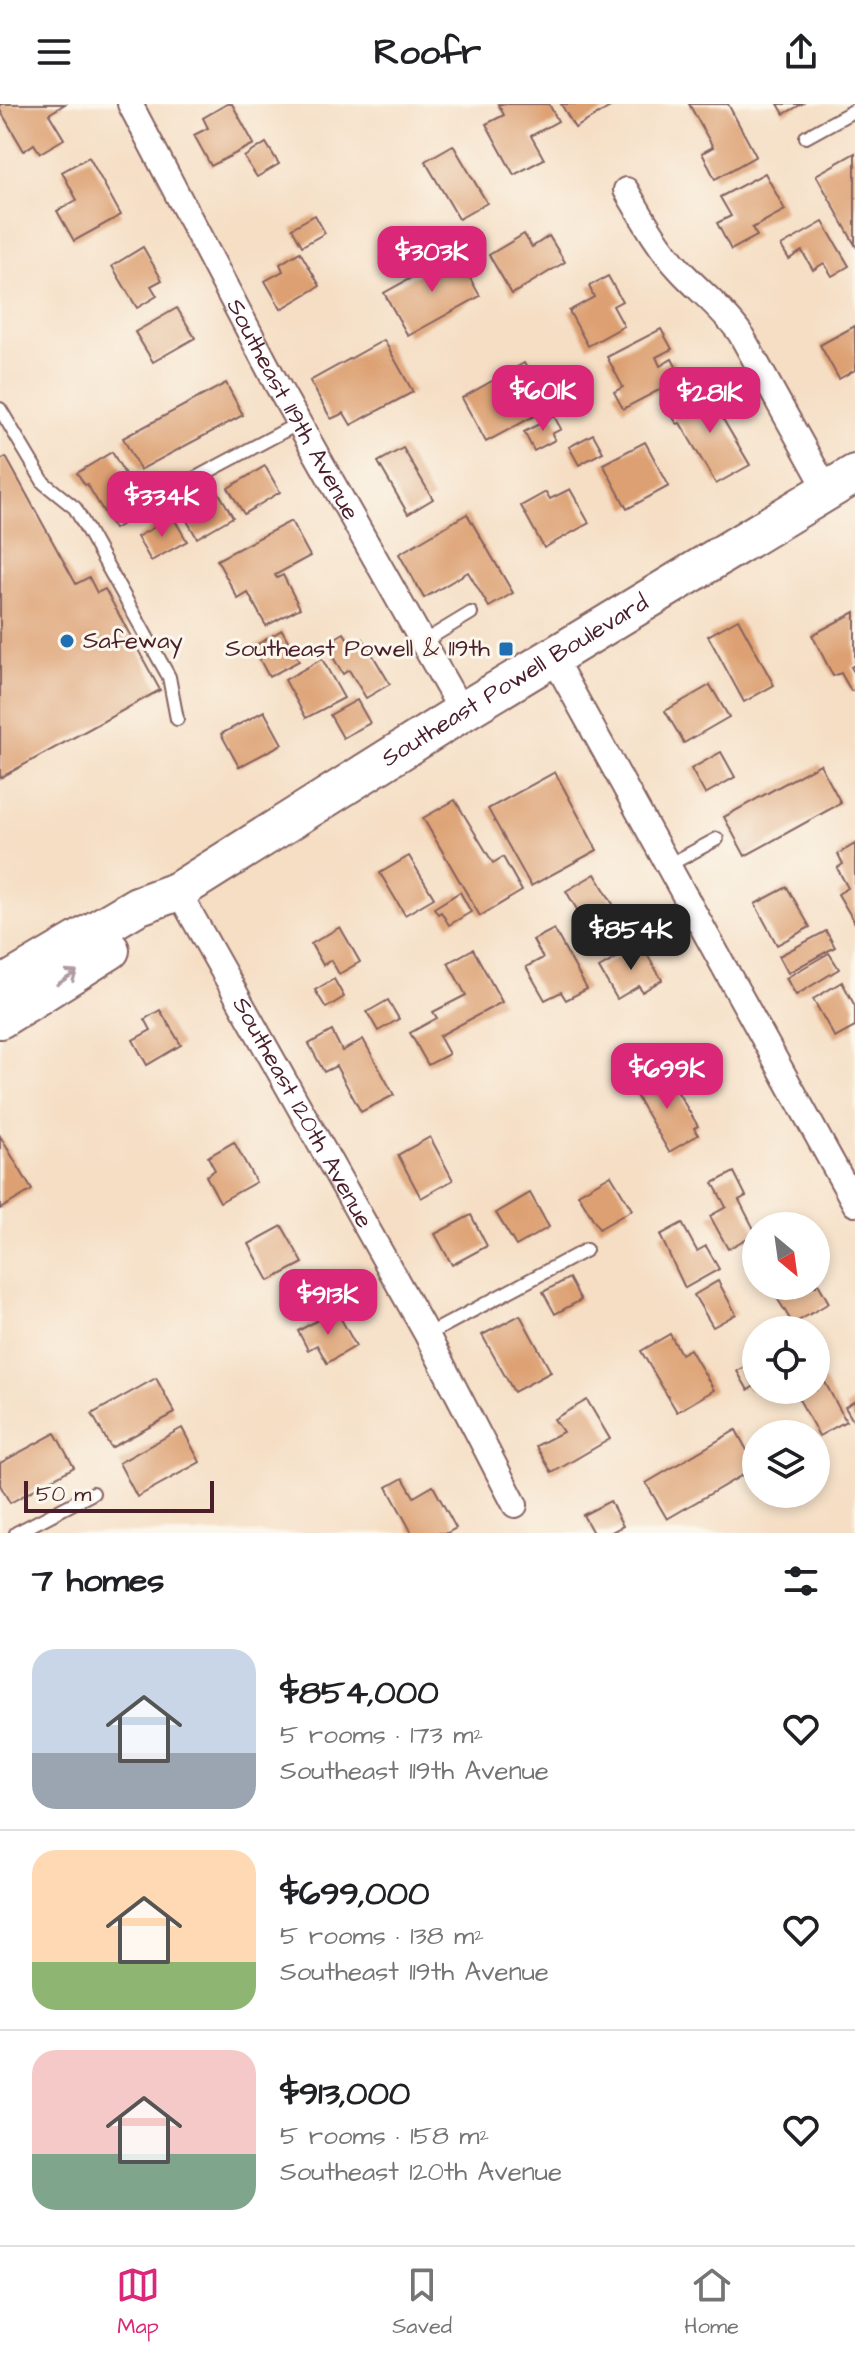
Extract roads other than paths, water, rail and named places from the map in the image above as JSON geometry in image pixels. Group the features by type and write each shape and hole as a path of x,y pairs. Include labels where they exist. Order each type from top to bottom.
{"main road":[{"name":"Southeast Powell Boulevard","path":"0,987 137,906 178,891 462,712 841,482"},
{"name":"Southeast Powell Boulevard","path":"0,1019 150,924 178,891"}],"street":[{"name":"Southeast 119th Avenue","path":"130,104 299,423 462,712"},
{"path":"626,190 659,245 680,271 724,311 841,482"},
{"path":"553,657 855,1204"},
{"name":"Southeast 120th Avenue","path":"178,891 427,1335 515,1505"}],"lane":[{"path":"806,137 855,110"},
{"path":"0,409 44,483 75,508 169,677 177,719"},
{"path":"162,496 299,423"},
{"path":"423,642 471,613"},
{"path":"667,866 717,839"},
{"path":"427,1335 586,1250"},
{"path":"16,1533 93,1493"}],"place":[{"name":"Safeway","path":"67,641"},
{"name":"Southeast Powell & 119th","path":"506,649"}]}
